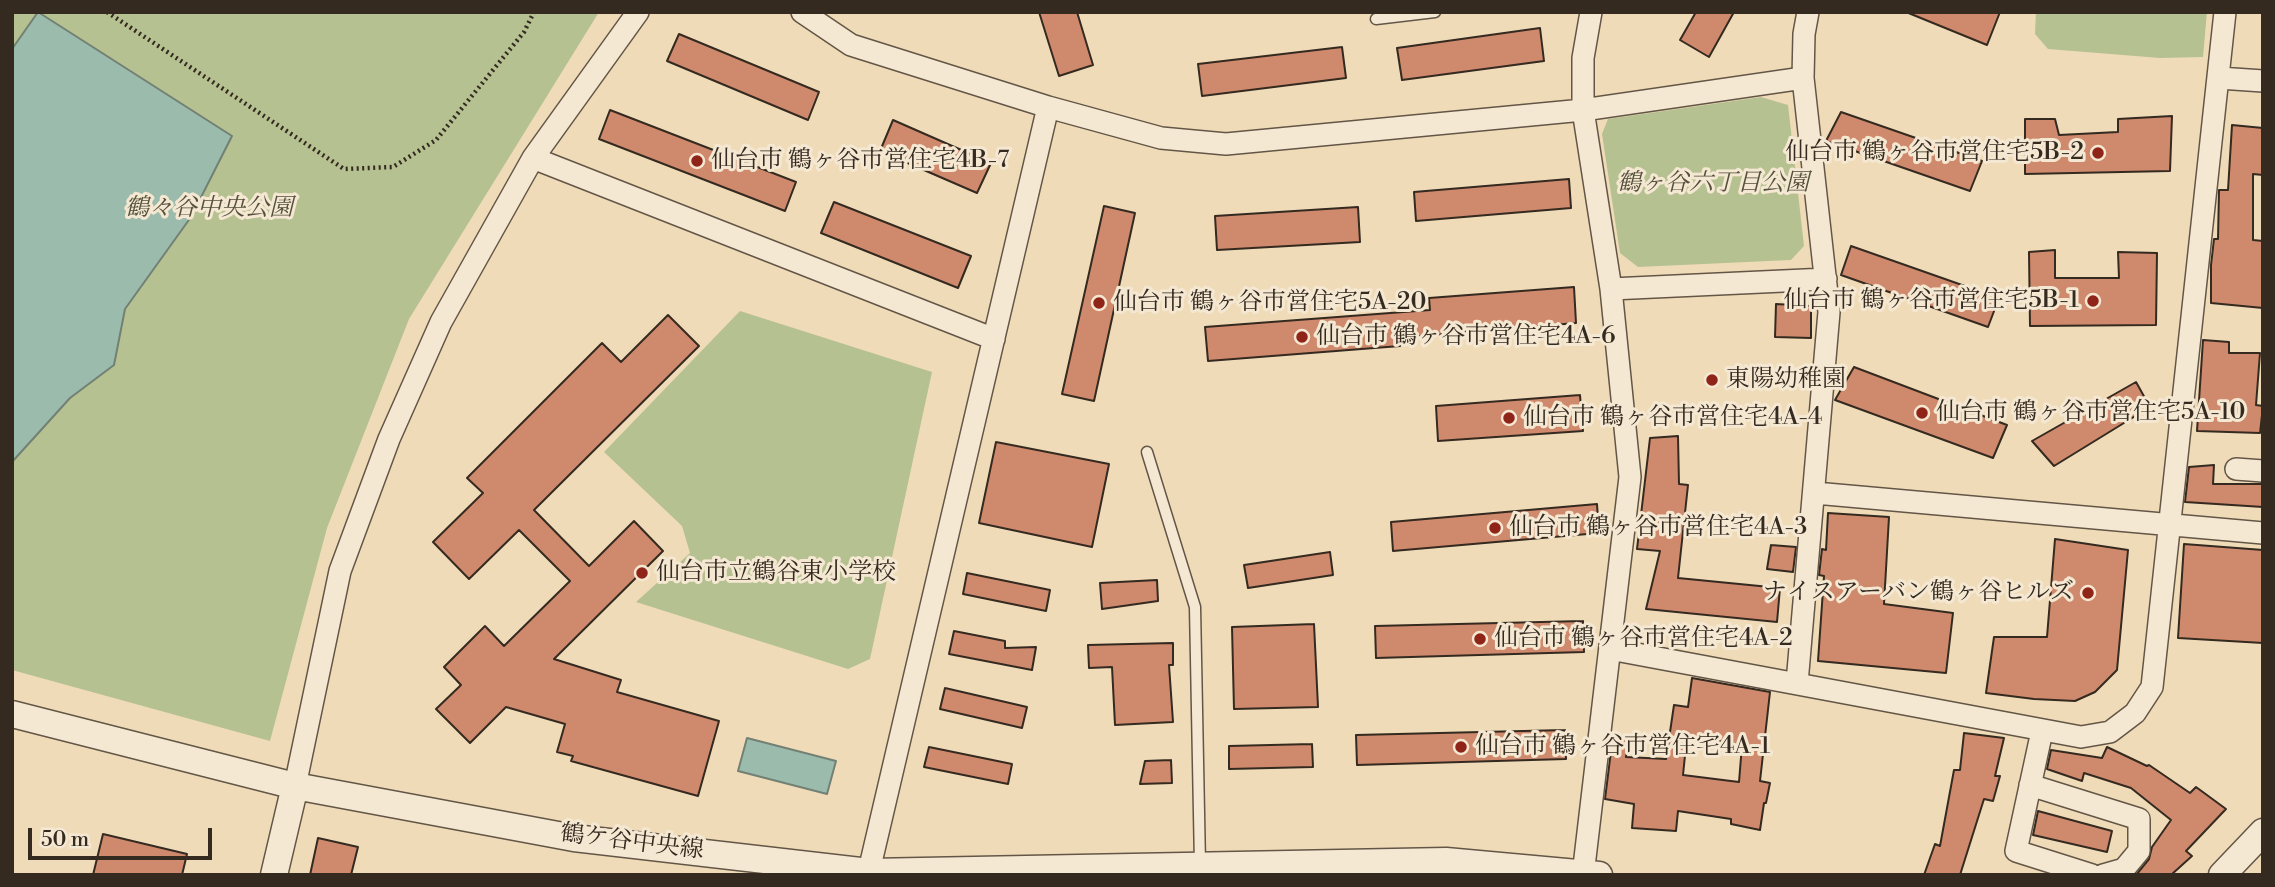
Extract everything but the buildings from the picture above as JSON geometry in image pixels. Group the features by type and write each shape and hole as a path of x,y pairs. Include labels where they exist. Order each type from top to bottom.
{"street":[{"path":"274,875 341,571 389,439 441,322 533,158 638,12"},
{"path":"802,12 851,45 1048,107 1161,138 1226,144 1583,110 1803,78"},
{"path":"1589,874 1610,649 1630,477 1611,289 1583,110 1583,58 1591,12"},
{"path":"1797,683 1829,312 1803,78 1804,34 1808,12"},
{"path":"1610,649 2081,737 2110,732 2135,713 2152,687 2225,12"},
{"path":"2219,78 2263,81"},
{"path":"869,873 1048,107"},
{"path":"533,158 995,339"},
{"path":"1611,289 1826,279"},
{"path":"2236,469 2263,471"},
{"path":"1815,492 2263,533"},
{"name":"鶴ケ谷中央線","path":"12,714 295,786 574,838 869,873 1446,861 1589,874"},
{"path":"2042,731 2016,851 2092,875"},
{"path":"2030,785 2139,819 2139,851 2124,869 2103,875"},
{"path":"2222,875 2263,832"}],"lane":[{"path":"1376,19 1435,12"},
{"path":"1147,452 1195,607 1200,865"}],"path":[{"path":"107,12 344,169 393,167 436,140 524,32 534,12"}],"green space":[{"name":"鶴々谷中央公園","path":"12,12 599,12 409,319 327,528 270,741 12,670"},
{"path":"2036,12 2207,12 2203,57 2160,58 2048,49 2035,34"},
{"name":"鶴ヶ谷六丁目公園","path":"1761,97 1788,105 1804,246 1791,260 1638,267 1620,253 1602,134 1608,119"},
{"path":"740,311 932,372 870,659 848,669 636,602 690,553 682,526 604,452"}],"shaded area":[{"path":"38,12 232,136 191,217 125,309 114,365 70,398 12,462 12,49"},
{"path":"747,738 836,761 827,794 738,771"}],"place":[{"name":"仙台市 鶴ヶ谷市営住宅5B-2","path":"2098,153"},
{"name":"仙台市 鶴ヶ谷市営住宅4B-7","path":"697,161"},
{"name":"仙台市 鶴ヶ谷市営住宅5B-1","path":"2093,301"},
{"name":"仙台市 鶴ヶ谷市営住宅5A-20","path":"1099,303"},
{"name":"仙台市 鶴ヶ谷市営住宅4A-6","path":"1302,337"},
{"name":"東陽幼稚園","path":"1712,380"},
{"name":"仙台市 鶴ヶ谷市営住宅5A-10","path":"1922,413"},
{"name":"仙台市 鶴ヶ谷市営住宅4A-4","path":"1509,418"},
{"name":"仙台市 鶴ヶ谷市営住宅4A-3","path":"1495,528"},
{"name":"仙台市立鶴谷東小学校","path":"642,573"},
{"name":"ナイスアーバン鶴ヶ谷ヒルズ","path":"2088,593"},
{"name":"仙台市 鶴ヶ谷市営住宅4A-2","path":"1480,639"},
{"name":"仙台市 鶴ヶ谷市営住宅4A-1","path":"1461,747"}]}
